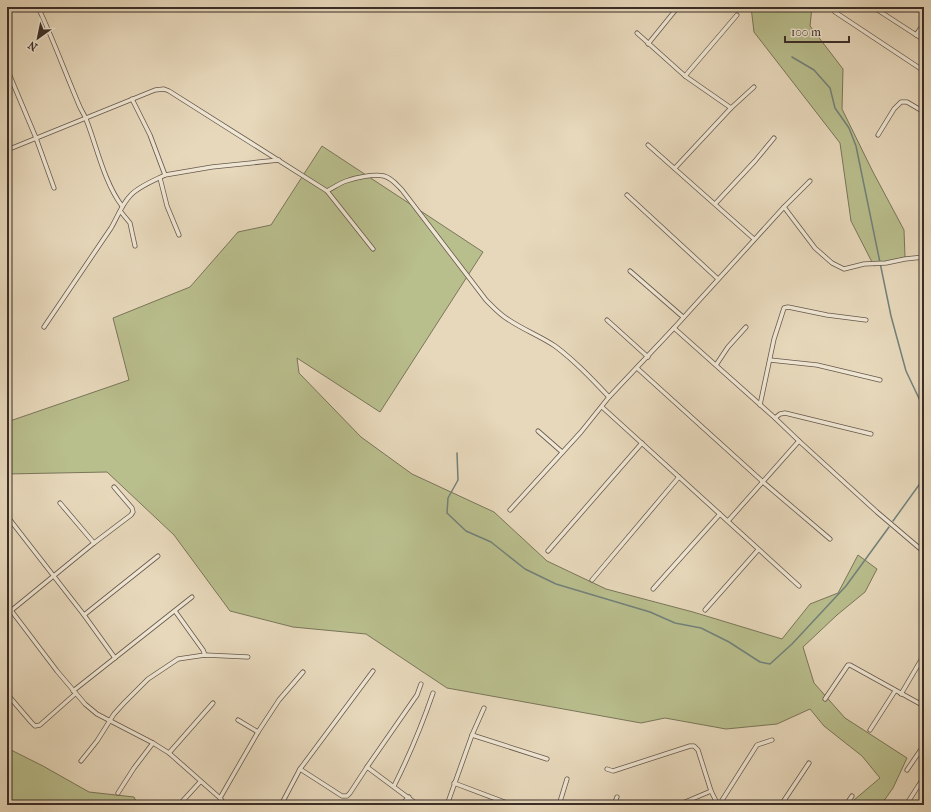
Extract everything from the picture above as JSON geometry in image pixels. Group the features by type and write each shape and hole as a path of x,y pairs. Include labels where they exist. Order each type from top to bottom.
{"street":[{"path":"38,7 80,107 86,117 115,196 122,206"},
{"path":"648,44 678,7"},
{"path":"832,7 835,12 924,71"},
{"path":"873,7 924,40"},
{"path":"685,76 737,15"},
{"path":"916,35 924,23"},
{"path":"637,33 685,76 731,108"},
{"path":"7,68 36,138 54,188"},
{"path":"675,168 731,108 754,87"},
{"path":"7,150 155,90 164,89 327,191 373,249"},
{"path":"132,99 150,135 165,175"},
{"path":"878,135 901,102 907,102 924,112"},
{"path":"715,204 774,138"},
{"path":"648,145 754,239"},
{"path":"44,327 78,278 121,212 122,206 132,193 165,175 212,167 279,160"},
{"path":"327,191 346,181 359,177 385,176 393,181 402,190 486,300 498,312 509,320 538,335 556,348 589,376 610,397"},
{"path":"160,178 168,206 179,235"},
{"path":"510,510 610,397 754,239 810,181"},
{"path":"627,195 718,279"},
{"path":"784,207 815,248 832,263 844,268 864,264 886,263 905,258 924,256"},
{"path":"121,212 130,223 135,246"},
{"path":"630,271 683,318"},
{"path":"924,286 922,293 924,297"},
{"path":"760,406 774,339 784,308 788,307 827,315 866,320"},
{"path":"607,320 648,357"},
{"path":"716,365 728,347 746,327"},
{"path":"674,328 877,512 924,551"},
{"path":"770,360 817,365 880,380"},
{"path":"637,368 763,482 830,539"},
{"path":"602,407 799,586"},
{"path":"775,418 780,414 785,413 870,434"},
{"path":"538,431 562,452"},
{"path":"728,522 799,441"},
{"path":"548,551 642,443"},
{"path":"592,580 679,477"},
{"path":"7,614 133,512 132,508 114,487"},
{"path":"60,503 94,543"},
{"path":"654,589 720,514"},
{"path":"7,516 84,615 115,658"},
{"path":"705,610 758,550"},
{"path":"84,615 158,556"},
{"path":"7,694 35,726 40,725 74,693 115,658 192,597"},
{"path":"7,605 74,693 90,709 169,753 200,782 220,798 225,805"},
{"path":"175,611 205,655"},
{"path":"81,761 124,703 164,668 178,659 205,655 248,657"},
{"path":"901,694 924,655"},
{"path":"825,699 848,665 855,667 924,706"},
{"path":"281,805 300,769 373,671"},
{"path":"220,798 258,732 279,700 303,672"},
{"path":"300,769 342,796 347,796 417,695 421,684"},
{"path":"870,730 895,690"},
{"path":"394,786 407,760 432,693"},
{"path":"169,753 212,703"},
{"path":"448,805 454,783 484,708"},
{"path":"238,720 258,732"},
{"path":"472,735 547,759"},
{"path":"607,769 613,771 694,746 698,750 710,791 719,805 757,745 772,740"},
{"path":"118,793 134,768 153,743"},
{"path":"907,770 924,745"},
{"path":"781,805 809,763"},
{"path":"367,767 418,805"},
{"path":"906,805 924,777"},
{"path":"559,805 567,780"},
{"path":"179,805 200,782"},
{"path":"454,783 504,804 512,805"},
{"path":"678,805 710,791"},
{"path":"846,805 852,796"},
{"path":"401,805 408,797"},
{"path":"614,805 617,797"}],"green space":[{"path":"751,7 812,7 810,26 843,69 842,109 904,230 905,257 874,266 851,221 840,143 754,32"},
{"path":"322,146 483,252 380,412 297,358 299,373 361,437 412,474 494,512 547,561 606,589 693,612 782,639 810,604 838,593 858,555 877,569 865,592 837,615 803,647 814,683 845,718 907,758 893,788 881,805 865,805 854,800 880,778 862,756 824,726 810,709 777,724 726,729 665,718 641,723 447,688 366,634 293,627 230,611 174,535 107,472 7,474 7,422 129,380 113,318 190,287 238,232 271,225"},
{"path":"7,748 89,792 134,797 138,805 7,805"}],"waterway":[{"path":"792,57 814,70 830,88 835,108 849,128 856,146 891,316 906,371 924,409"},
{"path":"457,453 458,480 448,498 447,513 466,531 491,542 525,569 556,584 650,612 675,623 701,628 729,642 760,662 770,664 792,644 846,586 889,527"},
{"path":"893,521 924,478"}]}
